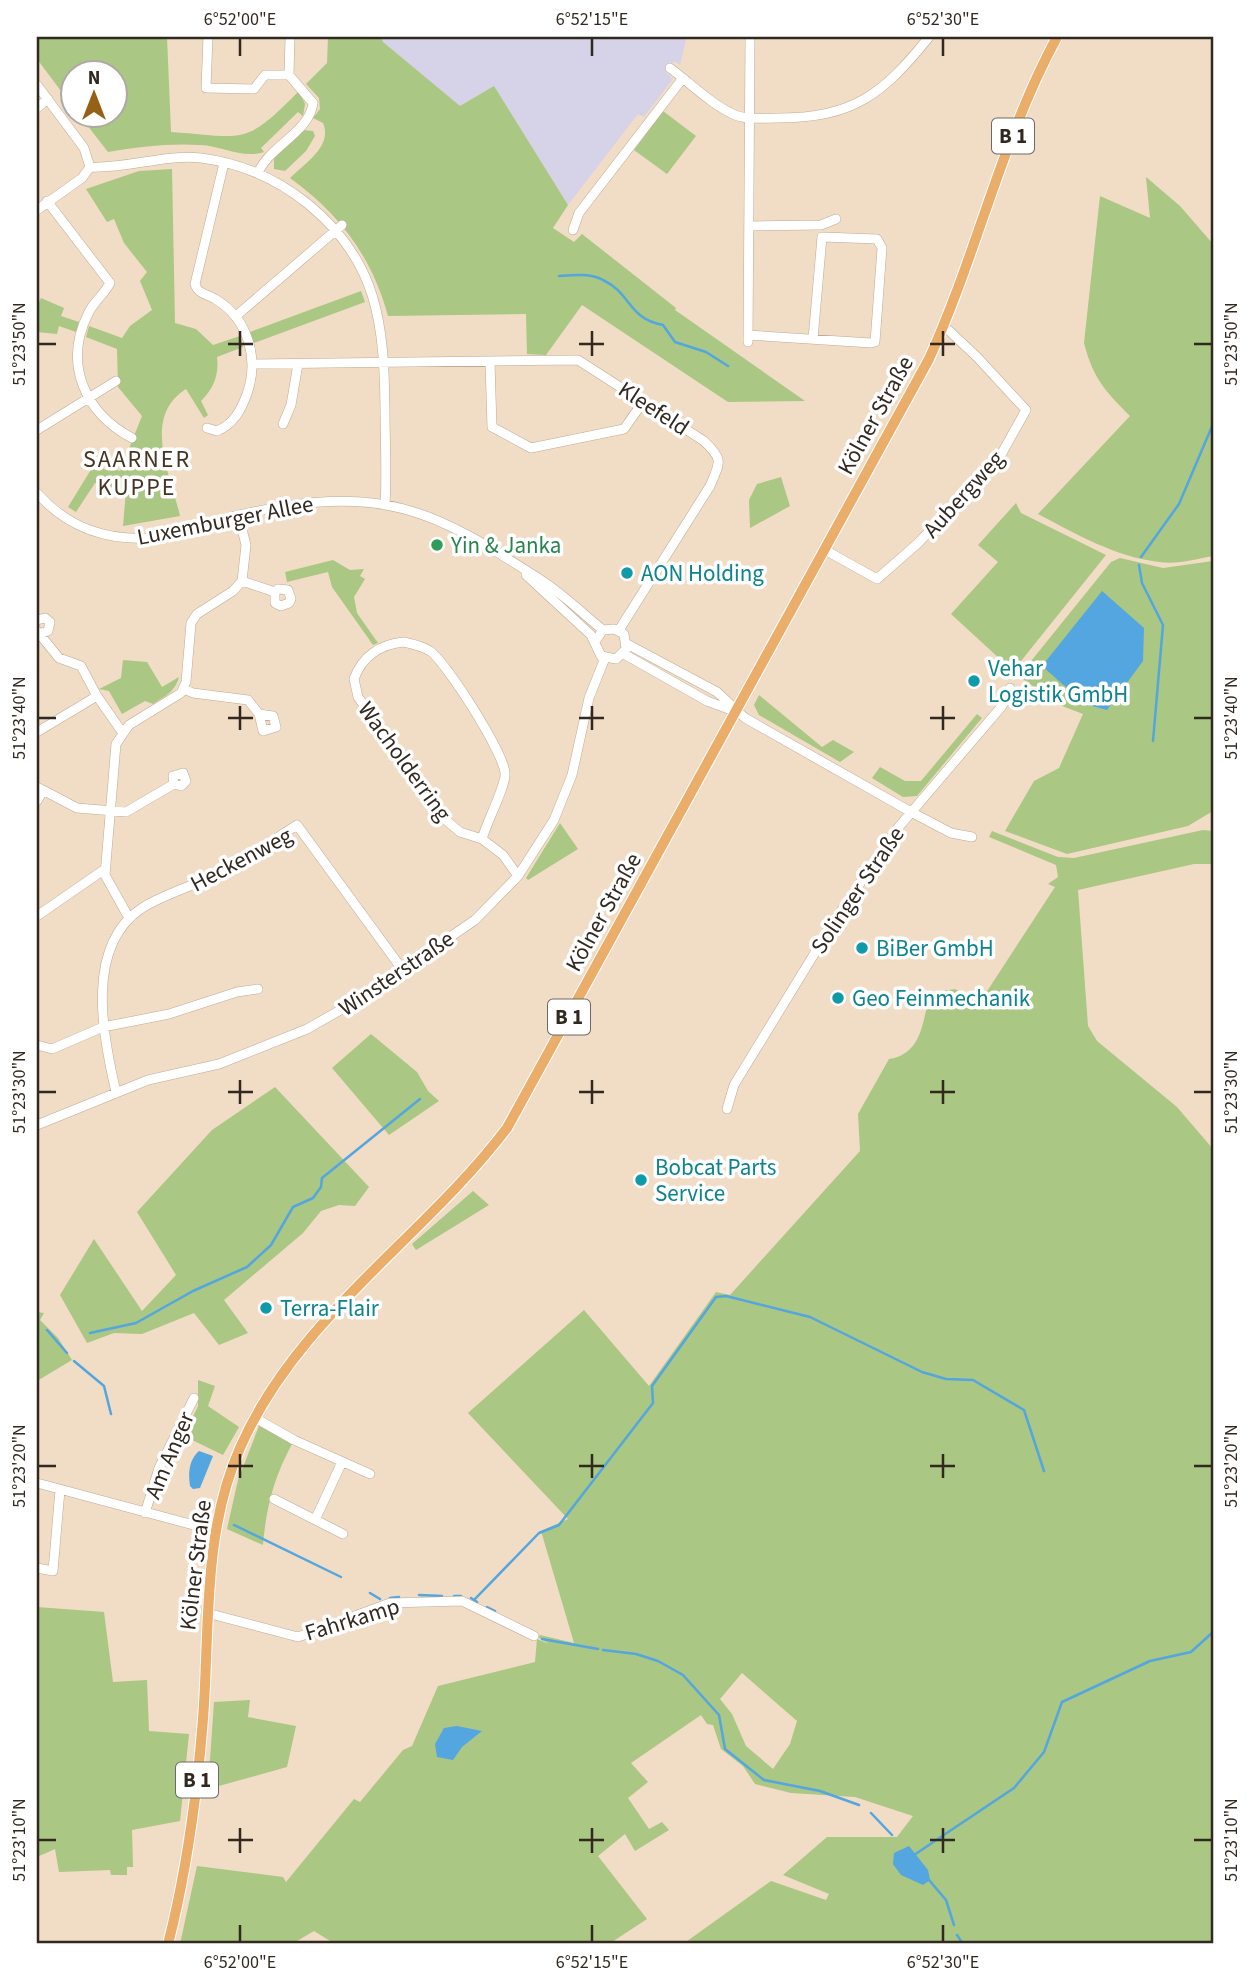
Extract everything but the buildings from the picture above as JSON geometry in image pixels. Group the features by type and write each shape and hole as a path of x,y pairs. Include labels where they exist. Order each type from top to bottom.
{"main road":[{"name":"Kölner Straße","path":"168,1944 186,1864 194,1809 203,1718 207,1613 216,1531 230,1476 255,1418 288,1365 317,1330 469,1175 507,1128 825,550 944,326 1017,127 1040,69 1058,37"}],"street":[{"path":"208,37 206,88 254,89 265,75 289,75 311,97 313,108 306,121 271,153 258,173"},
{"path":"289,75 290,37"},
{"path":"750,37 751,226 748,338 871,343 877,338 882,248 877,239 822,237 813,339"},
{"path":"670,68 729,112 749,118 821,116 860,104 900,72 929,37"},
{"path":"573,230 579,213 683,78"},
{"path":"37,85 84,148 90,167"},
{"path":"37,108 48,99"},
{"path":"90,167 108,168 157,158 202,158 224,163 258,173 297,195 339,228 373,294 382,331 385,365 385,505"},
{"path":"207,428 217,431 236,417 251,381 253,364 248,338 236,316 213,297 199,292 195,284 224,163"},
{"path":"37,210 82,178 90,167"},
{"path":"47,201 110,283 88,313 79,341 79,368 89,400 100,416 132,438"},
{"path":"751,226 821,225 836,219"},
{"path":"236,316 339,228"},
{"name":"Aubergweg","path":"825,550 877,579 917,544 997,461 1026,411 977,357 944,326"},
{"name":"Kleefeld","path":"253,364 385,365 578,360 704,441 718,455 720,461 702,502 619,630"},
{"path":"490,363 492,426 531,448 624,429 643,402"},
{"path":"283,424 291,405 298,364"},
{"path":"37,430 116,381"},
{"name":"Luxemburger Allee","path":"37,493 71,523 113,538 152,538 312,503 385,505 447,526 543,581 604,631"},
{"path":"129,918 107,882 105,869 116,744 122,732 175,698 184,689 191,623 197,614 233,591 242,581 246,545 239,517"},
{"name":"Luxemburger Allee","path":"520,568 543,593 596,640 597,652 605,659"},
{"path":"242,581 275,592"},
{"path":"37,620 45,618 50,622 48,631 39,632"},
{"path":"596,640 604,631 619,630 627,643 717,692 736,712"},
{"path":"39,632 59,658 81,666 97,696 122,732"},
{"name":"Wacholderring","path":"482,839 505,782 502,761 477,715 431,652 404,642 379,648 358,668 354,678 358,697 441,816 460,832 482,839 503,855 519,876"},
{"path":"605,659 616,659 624,654 627,643"},
{"path":"624,654 710,703 736,712 911,813 951,833 972,836"},
{"name":"Winsterstraße","path":"37,1125 157,1077 219,1064 281,1042 331,1016 475,920 519,876 554,820 572,775 589,698 605,659"},
{"name":"Solinger Straße","path":"727,1109 734,1085 835,920 911,813 990,721 1010,688"},
{"path":"184,689 193,693 243,698 252,702 259,714"},
{"path":"37,732 97,696"},
{"path":"38,793 77,808 110,812 131,811 174,784"},
{"name":"Heckenweg","path":"116,1092 103,1027 102,991 113,943 129,918 154,901 218,874 297,825 342,891 402,969"},
{"path":"37,916 105,869"},
{"path":"37,1045 52,1049 103,1027 169,1014 237,992 258,989"},
{"name":"Am Anger","path":"145,1513 159,1468 194,1398"},
{"path":"255,1418 370,1475"},
{"path":"315,1520 342,1462"},
{"path":"37,1483 216,1531"},
{"path":"37,1567 53,1571 60,1490"},
{"path":"274,1499 343,1534"},
{"name":"Fahrkamp","path":"207,1613 298,1637 390,1603 462,1601 534,1636"}],"shaded area":[{"path":"381,37 684,37 686,40 680,65 674,61 666,72 673,79 644,117 638,114 568,205 494,87 460,107 383,42"}],"green space":[{"path":"37,37 167,37 171,132 214,136 242,134 266,122 299,91 305,104 303,116 298,112 261,148 264,152 256,154 188,145 108,152 91,130 130,130 130,60 60,60 60,90 37,59"},
{"path":"328,37 381,37 383,42 460,106 494,86 568,205 553,228 574,242 582,234 676,308 675,310 805,401 728,402 582,305 546,355 527,354 526,314 388,316 373,274 351,238 324,206 290,178 316,154 324,139 323,123 313,118 320,109 319,98 306,84 327,63"},
{"path":"663,111 696,136 667,174 634,150"},
{"path":"302,130 313,131 315,136 306,151 285,171 274,169 274,157"},
{"path":"172,169 175,323 196,329 213,345 240,336 243,347 217,357 215,381 201,401 208,415 204,418 186,389 172,401 165,415 163,448 180,516 123,526 126,491 95,483 76,512 68,507 92,468 96,470 98,466 106,470 109,467 120,471 142,416 118,387 117,349 86,337 89,326 122,338 130,326 152,310 140,281 147,272 124,243 114,219 107,222 86,189 139,171"},
{"path":"1146,177 1180,206 1213,244 1213,556 1173,563 1143,559 1112,550 1038,514 1130,416 1101,383 1091,366 1084,343 1100,196 1150,218"},
{"path":"361,291 365,302 254,343 250,332"},
{"path":"41,298 64,308 61,316 79,322 76,332 59,326 57,334 37,332 37,306"},
{"path":"781,477 790,506 750,528 749,500 757,484"},
{"path":"1016,503 1021,513 1106,555 1013,671 951,614 998,562 978,545"},
{"path":"1120,558 1163,568 1213,561 1213,811 1188,826 1067,854 1005,831 1034,781 1059,768 1083,714 1057,704 1019,676 1111,562"},
{"path":"333,560 350,570 364,569 360,576 365,579 354,597 357,613 378,643 373,645 332,587 328,572 287,582 285,572"},
{"path":"123,660 147,662 162,687 179,677 169,693 153,704 145,701 122,714 109,691 99,689 121,678"},
{"path":"759,695 822,747 833,740 854,752 840,762 759,715 754,705"},
{"path":"977,714 982,718 917,796 903,797 872,778 880,767 905,781 921,781"},
{"path":"560,823 578,849 528,880 526,878"},
{"path":"1203,830 1213,831 1213,864 1194,864 1078,890 1088,1026 1097,1041 1177,1107 1213,1149 1213,1944 683,1944 771,1881 826,1900 829,1894 783,1875 827,1837 897,1837 913,1816 855,1797 791,1793 755,1784 743,1766 721,1749 713,1725 707,1724 701,1715 631,1763 648,1782 628,1798 649,1829 662,1822 669,1830 635,1851 625,1834 598,1856 647,1919 609,1944 335,1944 314,1931 292,1944 180,1944 197,1866 283,1877 286,1882 354,1799 360,1802 403,1750 412,1746 438,1686 535,1662 537,1639 549,1644 538,1637 540,1635 574,1643 541,1531 568,1519 468,1413 584,1310 649,1386 716,1292 730,1295 860,1151 858,1114 889,1059 905,1053 916,1042 928,1006 937,992 955,989 980,1002 1055,887 1048,884 1058,877 1056,865 989,837 992,831 1058,857 1074,858","holes":["742,1673 797,1721 790,1744 773,1769 746,1746 732,1714 720,1699"]},
{"path":"371,1034 417,1072 428,1091 439,1101 389,1135 332,1068"},
{"path":"275,1087 369,1187 355,1206 339,1205 321,1211 303,1233 224,1300 248,1333 219,1345 194,1313 142,1334 114,1333 87,1343 60,1295 94,1239 142,1311 176,1275 137,1212 212,1130"},
{"path":"473,1191 489,1205 416,1250 412,1244"},
{"path":"37,1312 44,1313 40,1320 58,1338 72,1360 37,1381"},
{"path":"198,1380 215,1386 208,1406 239,1427 223,1455 184,1436 198,1406"},
{"path":"259,1426 292,1444 272,1493 263,1545 227,1529 238,1480"},
{"path":"37,1607 104,1612 113,1682 147,1680 149,1731 189,1734 180,1821 132,1830 133,1867 127,1867 127,1875 111,1875 110,1870 59,1872 55,1849 37,1857"},
{"path":"250,1700 248,1717 296,1726 287,1767 208,1789 214,1702"}],"water":[{"path":"1102,591 1144,628 1143,661 1107,710 1085,704 1042,666"},
{"path":"199,1451 213,1456 200,1488 193,1489 190,1486 190,1467"},
{"path":"457,1726 482,1731 462,1747 453,1760 437,1757 435,1744 444,1728"},
{"path":"909,1846 928,1870 930,1880 923,1885 901,1875 893,1864 894,1853"}],"waterway":[{"path":"559,276 587,275 603,280 612,285 636,312 663,325 675,342 706,352 728,366"},
{"path":"1141,557 1179,504 1213,424"},
{"path":"1139,565 1142,583 1163,625 1153,741"},
{"path":"90,1333 136,1323 193,1291 247,1267 271,1245 293,1207 313,1198 321,1187 322,1178 420,1099"},
{"path":"474,1600 539,1533 559,1525 653,1403 652,1386 716,1297 726,1296 810,1317 922,1372 946,1379 973,1380 1024,1410 1044,1471"},
{"path":"47,1330 67,1353"},
{"path":"74,1361 104,1386 111,1414"},
{"path":"234,1525 341,1577"},
{"path":"370,1593 380,1599"},
{"path":"419,1595 442,1596"},
{"path":"454,1596 461,1596"},
{"path":"390,1598 399,1597"},
{"path":"471,1598 477,1602"},
{"path":"487,1607 495,1611"},
{"path":"914,1855 1014,1788 1044,1752 1062,1702 1150,1661 1191,1652 1213,1632"},
{"path":"542,1639 598,1649"},
{"path":"603,1650 636,1654 658,1661 683,1675 719,1715 725,1749 764,1780 820,1791 859,1805"},
{"path":"871,1813 892,1835"},
{"path":"929,1880 946,1900 954,1925"},
{"path":"957,1935 963,1944"}],"place":[{"name":"Yin & Janka","path":"437,545"},
{"name":"AON Holding","path":"627,573"},
{"name":"Vehar Logistik GmbH","path":"974,681"},
{"name":"BiBer GmbH","path":"862,948"},
{"name":"Geo Feinmechanik","path":"838,998"},
{"name":"Bobcat Parts Service","path":"641,1180"},
{"name":"Terra-Flair","path":"266,1308"}],"district":[{"name":"SAARNER KUPPE","path":"137,473"}]}
